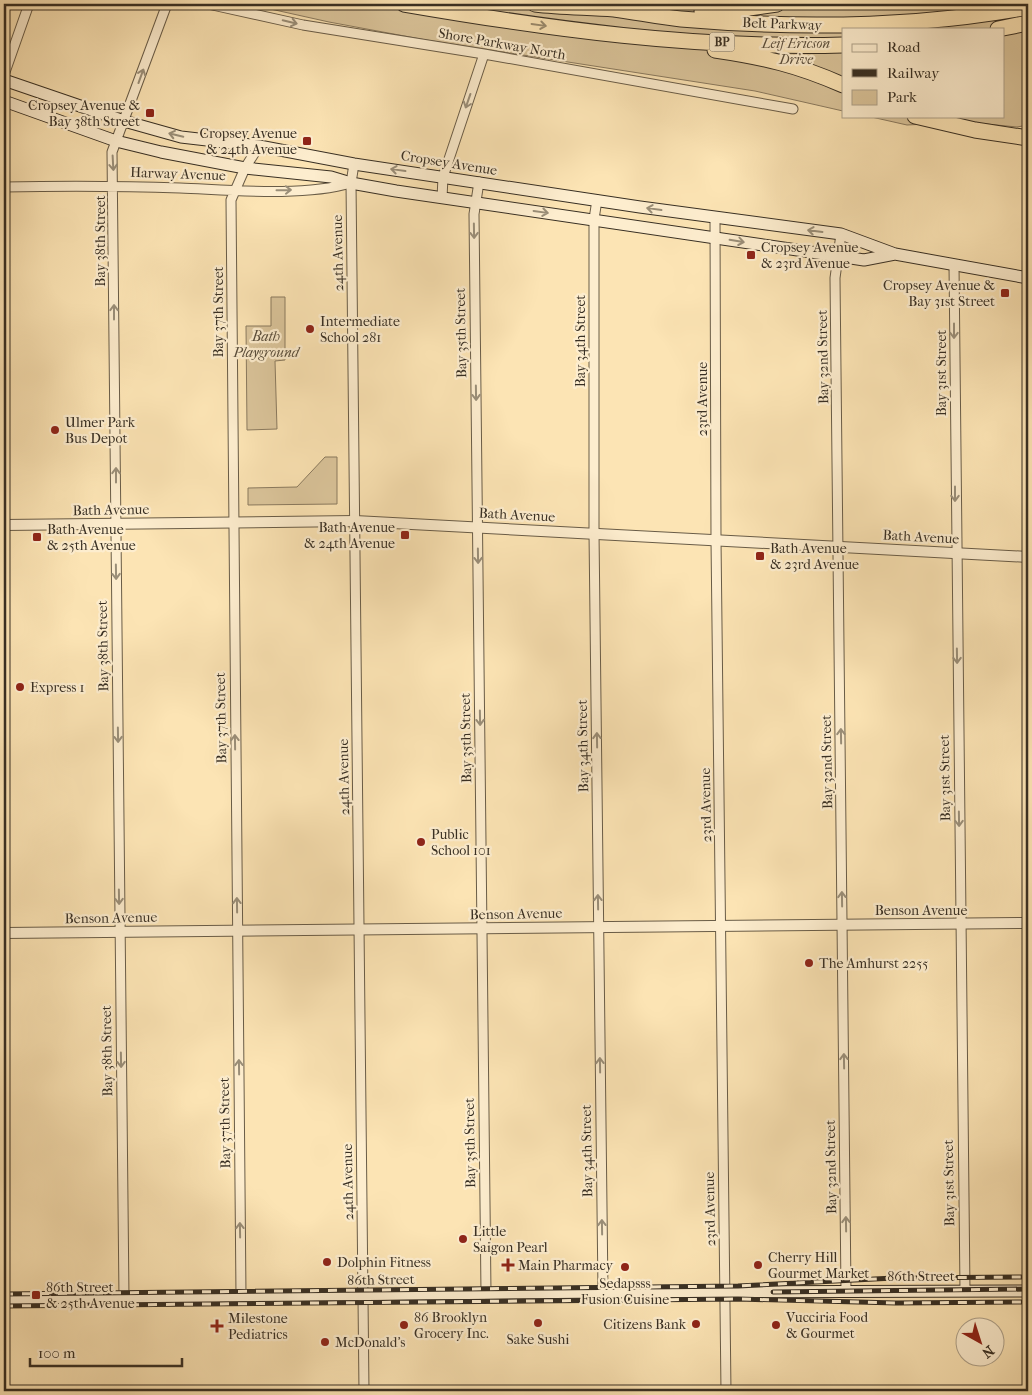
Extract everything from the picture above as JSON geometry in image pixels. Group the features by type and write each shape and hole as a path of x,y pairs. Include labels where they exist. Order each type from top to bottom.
{"highway":[{"name":"Belt Parkway","path":"404,4 602,34 748,43 842,45"},
{"name":"Belt Parkway","path":"535,4 614,9 680,18 824,26 895,24 969,17 1028,7"},
{"path":"614,9 728,11 777,4"},
{"path":"1003,28 1028,23"},
{"path":"602,34 773,60 808,69 842,86"},
{"path":"926,118 1024,136"}],"main road":[{"name":"Cropsey Avenue","path":"4,80 124,122 181,137 259,146 354,164 716,218 841,234 895,254 1028,278"},
{"name":"Cropsey Avenue","path":"4,101 116,141 161,152 245,168 331,177 351,183 442,198 864,260 895,254"},
{"name":"86th Street","path":"4,1300 486,1293 1028,1291"}],"street":[{"path":"4,75 29,4"},
{"name":"Bay 38th Street","path":"124,1298 114,186 112,152 167,4"},
{"name":"Shore Parkway North","path":"208,4 303,25 484,54 793,109"},
{"path":"442,198 442,177 484,54"},
{"name":"Bay 37th Street","path":"241,1296 231,200 245,168 259,146"},
{"name":"24th Avenue","path":"354,164 351,183 364,1391"},
{"name":"Bay 35th Street","path":"479,182 474,214 486,1293"},
{"name":"Harway Avenue","path":"4,187 114,186 236,190 329,190 351,183"},
{"name":"Bay 34th Street","path":"597,200 594,219 594,533 603,1292"},
{"name":"23rd Avenue","path":"716,218 716,540 726,1391"},
{"name":"Bay 32nd Street","path":"841,234 836,278 846,1291"},
{"name":"Bay 31st Street","path":"954,265 964,1291"},
{"name":"Bath Avenue","path":"4,525 355,521 1028,557"},
{"name":"Benson Avenue","path":"4,932 1028,923"}],"green space":[{"name":"Leif Ericson Drive","path":"248,4 1028,4 1028,125 1017,127 966,122 907,125 876,118 1004,118 1004,28 842,28 842,111 755,91 426,40 329,22"},
{"name":"Bath Playground","path":"271,297 285,297 285,360 275,361 277,429 247,430 246,326 271,326"},
{"path":"325,457 337,457 337,504 248,505 248,488 297,487"}],"railway":[{"path":"4,1294 738,1286 894,1278 1028,1277"},
{"path":"773,1292 1028,1289"},
{"path":"4,1306 738,1299 896,1303 1028,1302"}],"place":[{"name":"Cropsey Avenue & Bay 38th Street","path":"150,113"},
{"name":"Cropsey Avenue & 24th Avenue","path":"307,141"},
{"name":"Cropsey Avenue & 23rd Avenue","path":"751,255"},
{"name":"Cropsey Avenue & Bay 31st Street","path":"1005,293"},
{"name":"Intermediate School 281","path":"310,329"},
{"name":"Ulmer Park Bus Depot","path":"55,430"},
{"name":"Bath Avenue & 24th Avenue","path":"405,535"},
{"name":"Bath Avenue & 25th Avenue","path":"37,537"},
{"name":"Bath Avenue & 23rd Avenue","path":"760,556"},
{"name":"Express 1","path":"20,687"},
{"name":"Public School 101","path":"421,842"},
{"name":"The Amhurst 2255","path":"809,963"},
{"name":"Little Saigon Pearl","path":"463,1239"},
{"name":"Dolphin Fitness","path":"327,1262"},
{"name":"Main Pharmacy","path":"508,1265"},
{"name":"Cherry Hill Gourmet Market","path":"758,1265"},
{"name":"Sedapsss Fusion Cuisine","path":"625,1267"},
{"name":"86th Street & 25th Avenue","path":"36,1295"},
{"name":"Sake Sushi","path":"538,1323"},
{"name":"Citizens Bank","path":"696,1324"},
{"name":"86 Brooklyn Grocery Inc.","path":"404,1325"},
{"name":"Vucciria Food & Gourmet","path":"776,1325"},
{"name":"Milestone Pediatrics","path":"217,1326"},
{"name":"McDonald's","path":"325,1342"}]}
